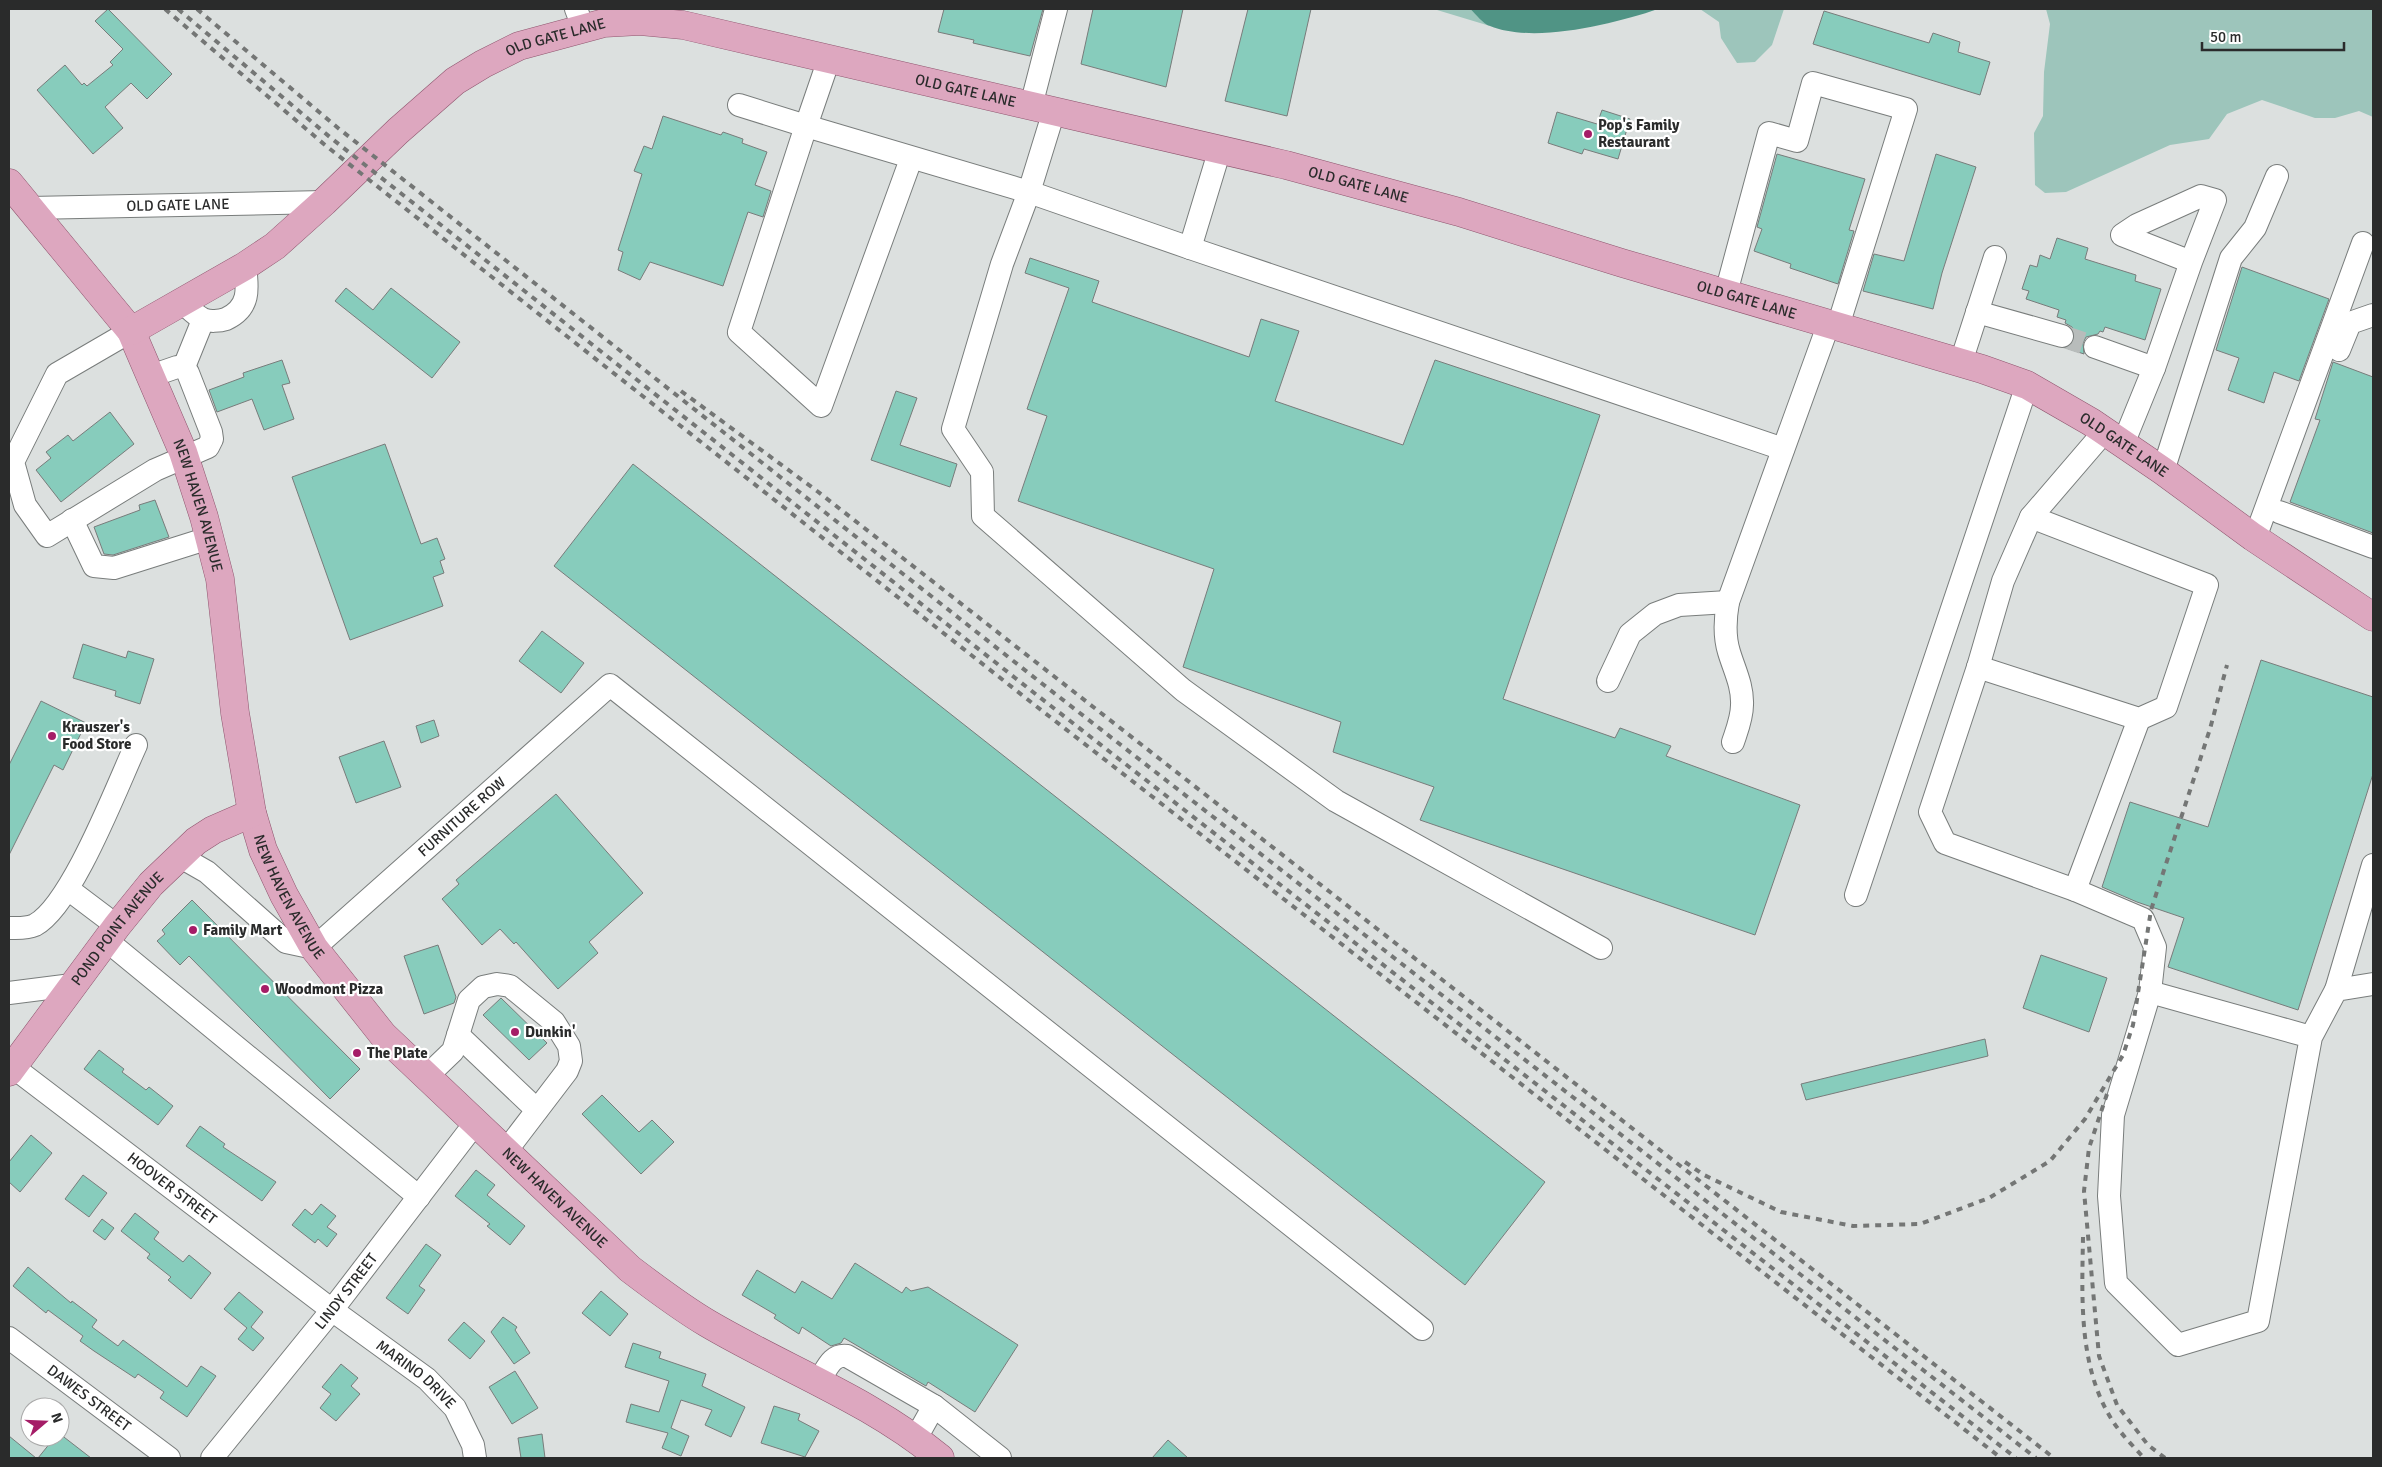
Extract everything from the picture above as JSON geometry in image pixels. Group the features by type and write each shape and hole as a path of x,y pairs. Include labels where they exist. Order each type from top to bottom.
{"main road":[{"name":"OLD GATE LANE","path":"131,331 245,266 275,246 398,131 455,82 519,46 580,18 604,23 640,21 683,25 1294,166 1459,212 1834,324 1961,362 2027,385 2114,438 2260,541 2373,617"},
{"name":"NEW HAVEN AVENUE","path":"9,183 131,331 152,376 184,456 220,579 234,713 252,813 264,850 284,895 314,948 383,1035 630,1269 674,1302 727,1334 873,1411 916,1438 940,1458"},
{"name":"POND POINT AVENUE","path":"10,1068 112,933 152,884 196,841 213,830 252,813"}],"street":[{"path":"1056,9 1043,108 1029,192 1002,264 953,429 982,472 983,516 1183,690 1336,801 1601,948"},
{"path":"829,58 740,332 821,406 911,159"},
{"path":"1726,293 1769,133 1797,141 1814,83 1906,109 1834,324 1783,449 1728,602 1725,623 1728,651 1736,672 1743,704 1740,722 1733,742"},
{"path":"738,105 911,159 1029,192 1783,449"},
{"path":"1190,248 1220,149"},
{"path":"2163,471 2232,258 2255,228 2277,176"},
{"name":"OLD GATE LANE","path":"30,208 324,202"},
{"path":"2260,541 2363,242"},
{"path":"1961,362 1995,257"},
{"path":"2191,262 2154,368 2114,438 2031,517 2003,581 1978,667 1930,812 1945,843 2075,890 2143,919 2155,947 2150,992 2113,1114 2109,1196 2116,1284 2178,1345 2258,1321 2311,1037 2336,990 2373,865"},
{"path":"182,302 204,320 221,321 235,315 245,303 248,291 245,266"},
{"path":"1977,312 2062,336"},
{"path":"2260,541 2279,512 2308,425 2350,323 2373,315"},
{"path":"184,367 204,320"},
{"path":"131,331 57,374 13,462 25,505 47,536 155,470 208,447 212,440 211,432 192,381 184,367"},
{"path":"2095,347 2154,368"},
{"path":"152,376 177,367 184,367"},
{"path":"1856,895 2027,385"},
{"path":"2279,512 2373,547"},
{"path":"1978,667 2139,719 2166,707 2207,585 2031,517"},
{"path":"72,520 94,566 114,568 209,538"},
{"path":"1608,680 1630,634 1655,614 1679,605 1728,602"},
{"name":"FURNITURE ROW","path":"314,948 610,685 1422,1328"},
{"path":"2075,890 2139,719"},
{"path":"9,928 24,929 36,924 48,914 68,889 136,745"},
{"path":"179,856 207,872 286,942 314,948"},
{"path":"68,889 112,933 419,1197"},
{"path":"427,1076 453,1050 469,1000 483,987 497,984 510,986 554,1022 570,1046 571,1061 567,1071 506,1151"},
{"path":"2336,990 2373,984"},
{"path":"9,993 72,985"},
{"path":"2150,992 2311,1037"},
{"path":"458,1035 537,1110"},
{"name":"HOOVER STREET","path":"10,1068 332,1310"},
{"name":"LINDY STREET","path":"212,1458 332,1310 476,1122"},
{"name":"MARINO DRIVE","path":"332,1310 442,1392 465,1426 473,1445 475,1458"},
{"name":"DAWES STREET","path":"9,1338 169,1458"},
{"path":"819,1381 833,1359 840,1355 847,1356 934,1406 1000,1458"},
{"path":"916,1438 934,1406"}],"shaded area":[{"path":"1435,9 1470,9 1490,26 1437,10"},
{"path":"1470,9 1658,9 1597,26 1574,30 1529,33 1508,31 1487,25"},
{"path":"1700,9 1784,9 1772,45 1755,62 1737,63 1721,38 1719,22"},
{"path":"2046,9 2373,9 2373,117 2359,111 2335,118 2315,118 2262,100 2227,114 2209,139 2170,145 2066,192 2045,193 2035,185 2034,133 2043,116 2044,72 2050,24"}],"building":[{"path":"108,9 172,74 147,99 131,83 105,107 123,128 93,154 37,90 65,65 82,85 84,83 87,86 113,65 110,62 123,49 95,21"},
{"path":"944,9 1043,9 1030,56 973,43 974,40 938,32"},
{"path":"1093,9 1183,9 1166,87 1081,64"},
{"path":"1248,9 1311,9 1287,116 1225,101"},
{"path":"1824,11 1929,43 1933,33 1960,42 1958,52 1990,62 1980,95 1813,44"},
{"name":"Pop's Family Restaurant","path":"1602,110 1630,119 1618,159 1584,149 1582,154 1548,143 1557,112 1597,124"},
{"path":"663,116 721,135 723,132 743,139 742,143 767,152 755,185 771,191 763,217 748,212 723,286 650,262 640,280 618,270 623,252 618,250 642,174 634,171 644,146 652,149"},
{"path":"1777,154 1865,179 1849,230 1854,231 1838,284 1790,268 1791,264 1754,251 1762,229 1757,227"},
{"path":"1936,154 1976,167 1942,273 1933,309 1863,291 1874,254 1904,261"},
{"path":"2057,238 2088,248 2085,259 2136,275 2135,281 2161,289 2145,340 2105,327 2103,332 2100,331 2098,334 2086,337 2083,343 2084,354 2066,348 2074,340 2075,333 2072,327 2065,323 2066,320 2057,317 2059,310 2026,299 2029,291 2022,289 2030,265 2037,267 2040,255 2050,259"},
{"path":"1030,258 1099,281 1092,302 1249,357 1261,319 1299,331 1275,401 1403,445 1435,360 1600,415 1503,699 1615,738 1620,728 1671,746 1666,756 1800,805 1755,935 1420,820 1434,787 1333,752 1341,722 1183,667 1214,569 1018,501 1047,416 1027,409 1069,288 1025,273"},
{"path":"2242,267 2329,299 2299,381 2274,372 2264,403 2228,390 2239,358 2216,350"},
{"path":"346,288 373,310 391,288 460,342 432,378 335,301"},
{"path":"282,360 290,383 282,385 294,419 264,430 252,399 217,412 209,390 244,377 243,373"},
{"path":"2333,362 2373,377 2373,533 2290,502 2320,420 2315,419"},
{"path":"896,391 917,398 900,445 957,464 950,487 871,460"},
{"path":"110,412 134,444 61,502 36,470 51,458 46,452 68,435 73,441"},
{"path":"385,444 421,544 437,538 445,559 440,561 444,573 433,577 443,606 350,640 292,477"},
{"path":"633,464 1545,1182 1465,1285 554,566"},
{"path":"155,500 169,537 113,555 104,554 94,527 140,510 139,505"},
{"path":"542,631 584,663 561,693 519,661"},
{"path":"83,644 126,658 128,651 154,659 140,704 115,696 116,691 73,678"},
{"path":"2261,660 2373,697 2373,774 2298,1010 2168,967 2184,918 2137,902 2102,887 2130,802 2208,827"},
{"path":"41,701 86,723 63,770 54,765 9,855 9,765"},
{"path":"434,720 439,736 421,743 416,726"},
{"path":"384,741 401,787 356,803 339,757"},
{"path":"556,794 643,893 589,942 598,953 558,989 516,942 514,944 500,929 482,945 442,899 459,884 456,880"},
{"path":"192,900 360,1069 330,1099 189,956 180,965 157,941 165,934 162,930"},
{"path":"438,945 456,997 454,1003 424,1014 404,956"},
{"path":"2041,955 2107,978 2089,1032 2023,1008"},
{"path":"501,998 547,1043 529,1060 483,1015"},
{"path":"1985,1039 1988,1056 1806,1100 1801,1084"},
{"path":"99,1050 124,1069 122,1072 146,1090 149,1087 173,1106 158,1125 84,1069"},
{"path":"602,1095 639,1132 652,1120 674,1142 641,1174 582,1114"},
{"path":"200,1126 225,1144 223,1147 276,1182 262,1201 186,1146"},
{"path":"31,1135 52,1153 20,1192 9,1182 9,1162"},
{"path":"476,1170 495,1185 487,1195 525,1226 510,1245 487,1226 490,1224 455,1196"},
{"path":"83,1175 107,1193 89,1217 65,1199"},
{"path":"321,1204 336,1216 327,1227 337,1234 327,1247 318,1239 315,1243 292,1225 305,1209 312,1215"},
{"path":"135,1213 159,1232 154,1239 183,1262 189,1255 211,1273 191,1299 168,1280 171,1277 147,1258 150,1254 121,1231"},
{"path":"102,1219 114,1228 105,1240 93,1231"},
{"path":"426,1244 441,1255 419,1286 425,1290 408,1314 386,1298"},
{"path":"855,1263 902,1293 906,1287 911,1291 928,1287 1018,1345 975,1412 928,1382 926,1386 844,1338 841,1343 831,1346 802,1327 799,1334 774,1318 776,1315 742,1295 757,1270 795,1293 802,1281 832,1299"},
{"path":"28,1267 71,1303 72,1301 97,1320 92,1327 118,1346 123,1340 187,1387 201,1366 216,1376 187,1417 160,1398 164,1392 138,1374 135,1378 94,1351 80,1341 83,1336 48,1310 46,1313 13,1286"},
{"path":"601,1291 628,1314 610,1336 582,1313"},
{"path":"239,1292 263,1312 251,1327 264,1338 253,1351 238,1339 247,1328 224,1309"},
{"path":"503,1317 517,1327 515,1330 530,1353 514,1364 491,1332"},
{"path":"464,1322 485,1341 470,1359 448,1340"},
{"path":"633,1343 661,1352 659,1358 706,1374 702,1386 745,1407 731,1437 705,1425 712,1410 681,1400 671,1428 689,1436 681,1456 662,1448 668,1433 626,1422 631,1404 659,1412 669,1381 625,1367"},
{"path":"341,1364 358,1378 351,1386 360,1394 336,1421 320,1408 331,1394 322,1387"},
{"path":"515,1371 538,1408 512,1424 489,1387"},
{"path":"774,1406 800,1414 798,1420 819,1431 805,1457 761,1443"},
{"path":"542,1434 545,1458 521,1458 518,1438"},
{"path":"9,1436 20,1447 36,1458 9,1458"},
{"path":"1168,1440 1188,1458 1152,1458"},
{"path":"70,1442 91,1458 38,1458 47,1447 70,1447"}],"tunnel":[{"path":"2062,336 2095,347"}],"railway":[{"path":"165,9 325,145 583,349 1027,699 2001,1458"},
{"path":"178,9 331,138 589,342 1033,692 2016,1458"},
{"path":"197,9 338,128 1040,682 2036,1458"},
{"path":"681,391 817,491 2054,1458"},
{"path":"1685,1162 1704,1175 1781,1212 1853,1226 1920,1224 1989,1198 2050,1161 2085,1119 2123,1055 2133,1025 2151,910 2210,729 2227,665"},
{"path":"2107,1094 2089,1148 2084,1191 2099,1356 2117,1405 2148,1445 2165,1458"},
{"path":"2083,1237 2083,1309 2088,1357 2094,1380 2102,1402 2114,1423 2144,1458"}],"place":[{"name":"Pop's Family Restaurant","path":"1588,134"},
{"name":"Krauszer's Food Store","path":"52,736"},
{"name":"Family Mart","path":"193,930"},
{"name":"Woodmont Pizza","path":"265,989"},
{"name":"Dunkin'","path":"515,1032"},
{"name":"The Plate","path":"357,1053"}]}
